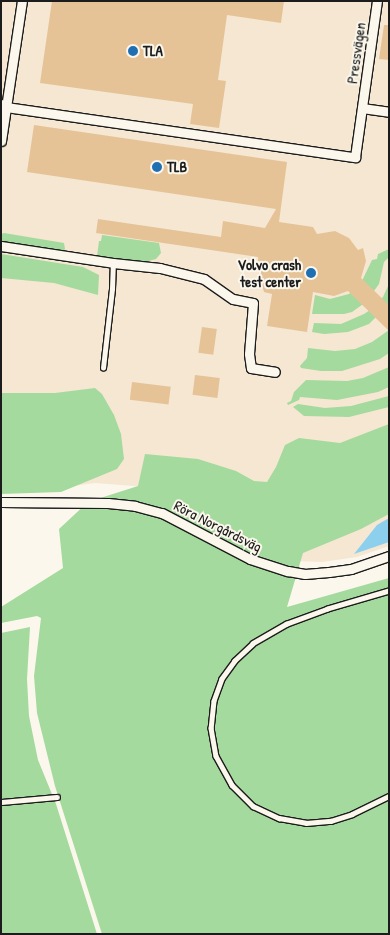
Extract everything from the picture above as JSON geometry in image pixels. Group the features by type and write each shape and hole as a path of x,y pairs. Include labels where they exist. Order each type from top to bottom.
{"street":[{"path":"1,141 4,105 22,1"},
{"name":"Pressvägen","path":"4,105 355,157 377,1"},
{"path":"362,108 389,112"},
{"path":"1,246 112,263 160,268 204,279 233,299 253,303 249,354 251,368 275,372"},
{"name":"Röra Norgårdsväg","path":"1,502 99,503 134,506 162,513 250,559 304,574 351,569 389,556"}],"lane":[{"path":"103,368 112,289 112,263"},
{"path":"389,592 328,609 287,624 253,644 234,661 222,678 214,701 211,725 216,756 232,785 253,806 278,818 306,823 331,821 352,814 389,796"},
{"path":"1,802 57,797"}],"shaded area":[{"path":"1,1 389,1 389,546 357,557 322,562 296,561 147,487 95,483 65,487 1,490"}],"green space":[{"path":"1,234 64,243 65,249 62,252 5,243 1,241"},
{"path":"102,235 159,243 161,253 156,259 141,263 97,257 99,241 101,241"},
{"path":"389,249 389,257 384,262 379,284 366,302 352,312 344,314 312,314 315,295 330,299 349,294 361,283 372,260 377,259 378,254"},
{"path":"1,254 83,267 99,275 98,295 54,283 1,278"},
{"path":"389,284 389,304 369,324 348,332 324,334 312,332 314,323 341,324 364,314 373,308 383,297"},
{"path":"389,330 389,353 380,359 342,371 321,371 301,368 300,366 307,358 308,348 335,351 355,349 372,342"},
{"path":"389,367 389,387 378,392 337,400 300,397 299,400 288,405 287,403 291,401 294,392 306,380 347,381 363,378"},
{"path":"95,388 102,394 114,415 121,434 124,459 117,469 61,492 1,494 1,393 55,393"},
{"path":"389,396 389,407 349,417 304,416 293,407 298,404 325,408 351,406"},
{"path":"389,424 389,514 361,529 303,553 287,607 389,578 389,934 102,934 55,786 37,713 34,676 41,618 37,616 1,623 1,607 63,568 59,529 88,502 138,486 145,454 198,459 236,471 254,481 267,482 276,467 285,445 299,438 340,443"},
{"path":"30,627 27,679 29,716 38,760 56,804 97,934 1,934 1,633"}],"water":[{"path":"389,518 389,542 354,554 377,525"}],"building":[{"name":"TLA","path":"52,1 284,1 281,23 227,15 218,80 226,81 219,128 190,124 193,104 40,83"},
{"path":"384,25 389,25 389,60 379,59"},
{"path":"34,125 287,162 279,222 313,227 317,234 335,231 349,238 358,250 363,248 366,261 361,278 389,305 389,331 348,291 334,296 313,292 307,332 267,326 272,294 264,292 259,275 258,257 96,233 98,219 221,237 223,221 265,228 276,209 27,172"},
{"path":"202,327 217,329 213,355 198,353"},
{"path":"195,375 220,378 217,398 193,395"},
{"path":"132,382 171,387 169,405 130,400"}],"place":[{"name":"TLA","path":"133,51"},
{"name":"TLB","path":"157,167"},
{"name":"Volvo crash test center","path":"311,273"}]}
